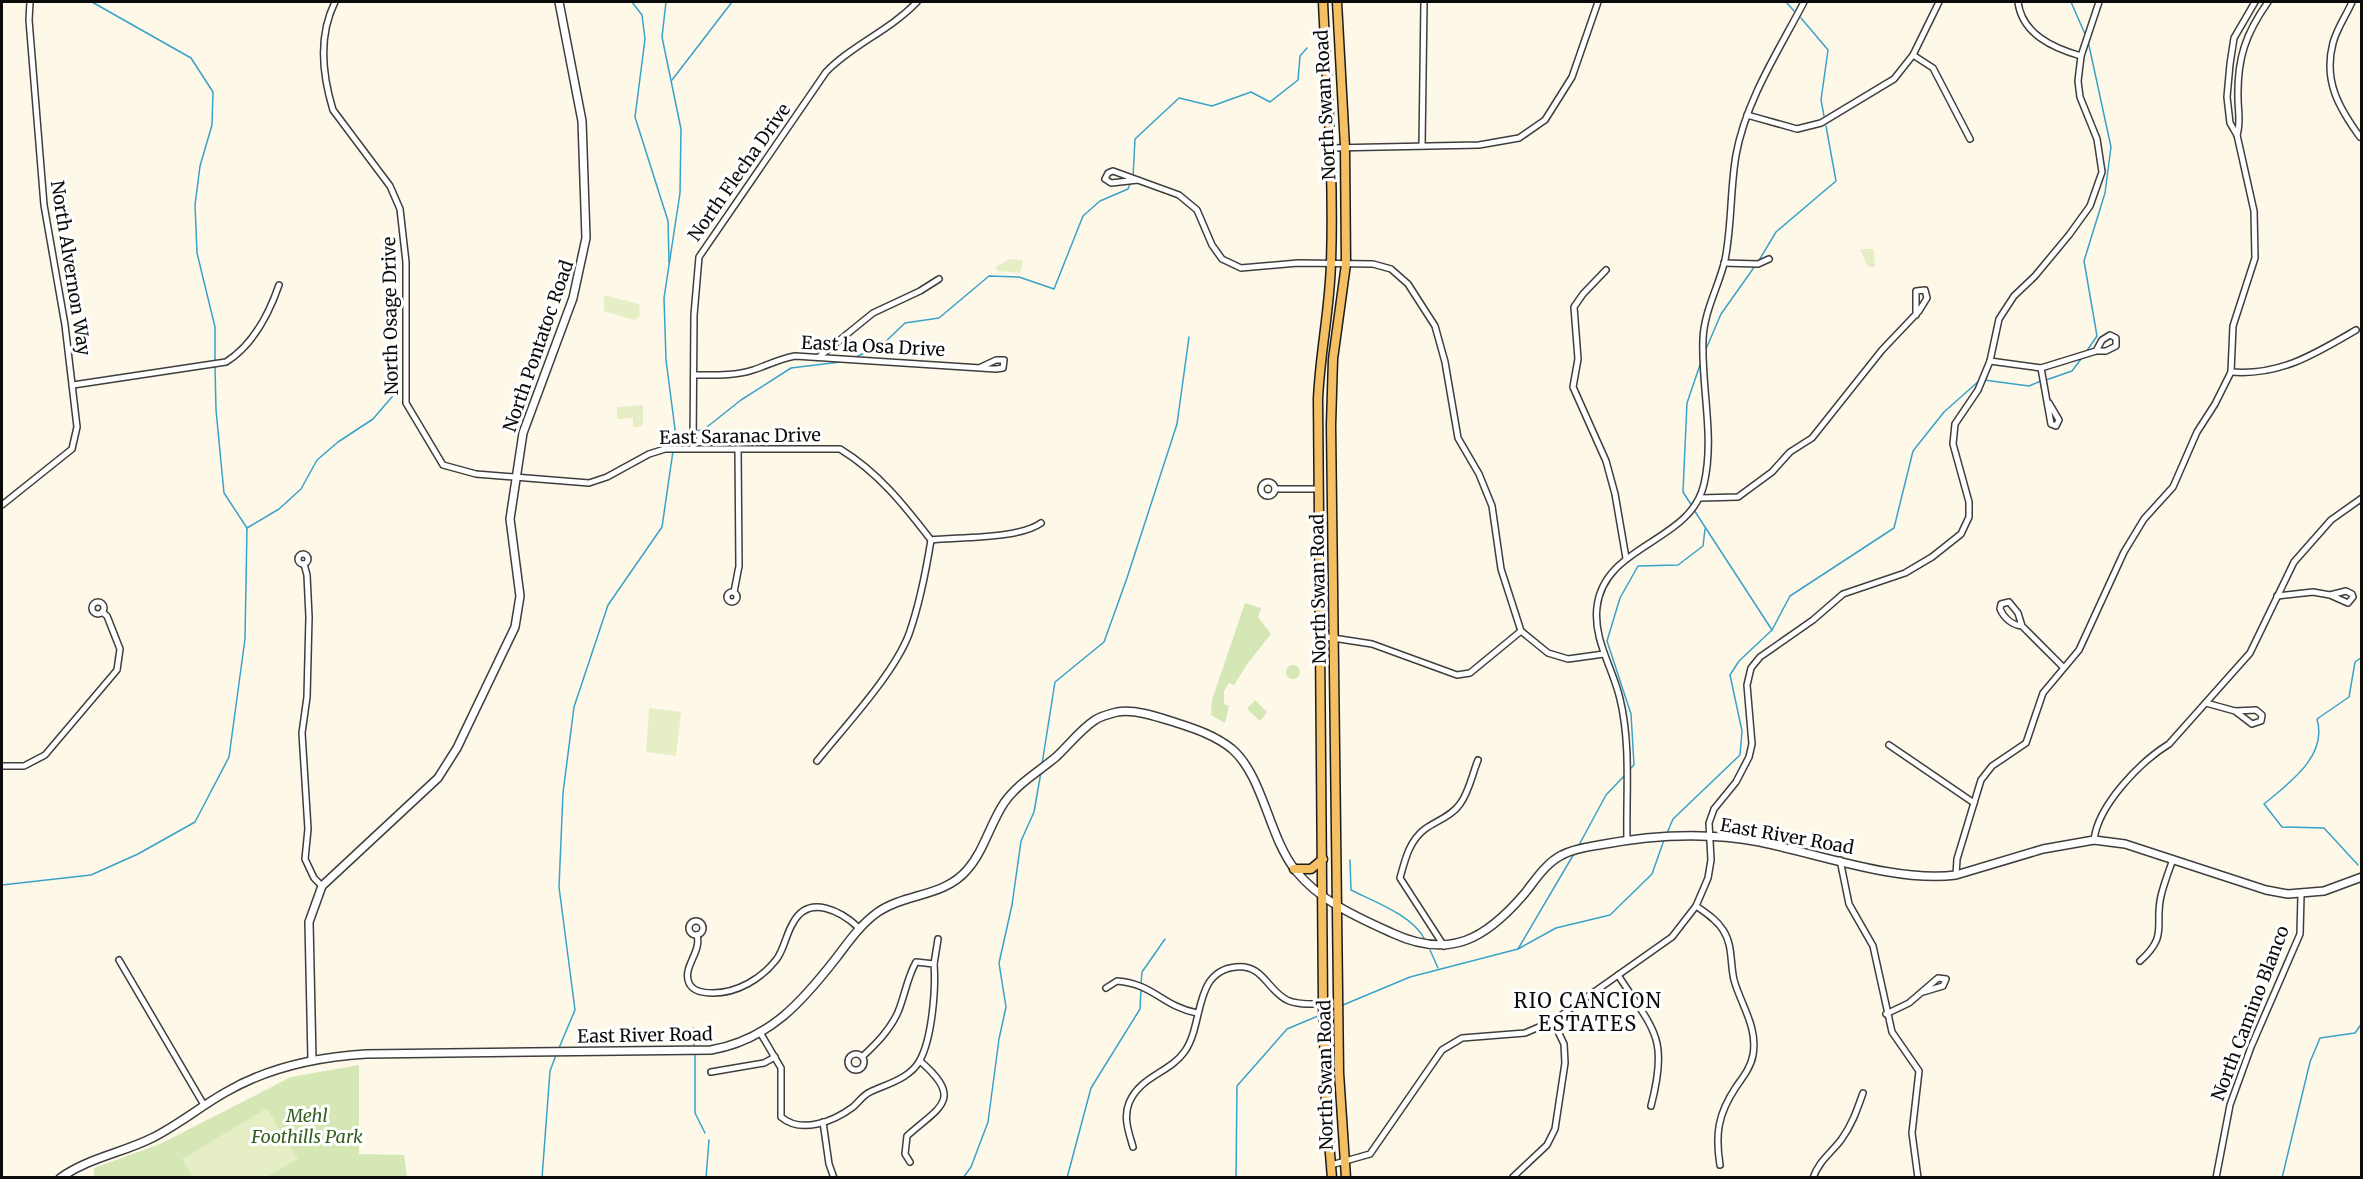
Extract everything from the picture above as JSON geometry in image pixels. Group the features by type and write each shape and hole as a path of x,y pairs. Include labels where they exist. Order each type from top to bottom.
{"main road":[{"name":"North Swan Road","path":"1323,2 1331,148 1331,264 1319,373 1320,636 1323,1004 1332,1178"},
{"name":"North Swan Road","path":"1337,2 1345,147 1346,264 1333,359 1331,425 1336,636 1339,1073 1346,1178"},
{"path":"1294,869 1311,869 1323,859"}],"street":[{"name":"North Alvernon Way","path":"2,505 72,449 77,427 73,385 43,194 29,20 30,2"},
{"name":"North Osage Drive","path":"335,2 327,23 323,48 324,71 333,110 390,186 400,209 406,262 406,403 443,465"},
{"name":"North Pontatoc Road","path":"312,1060 309,922 322,886 438,778 457,748 508,645 520,601 510,519 515,478 530,412 548,370 579,278 586,238 582,121 559,2"},
{"name":"North Flecha Drive","path":"693,448 694,284 699,257 826,72 835,62 881,33 917,2"},
{"path":"1422,146 1424,2"},
{"path":"1331,148 1479,145 1519,138 1545,120 1572,77 1598,2"},
{"path":"1627,840 1625,725 1620,698 1597,630 1600,590 1612,572 1626,558 1688,515 1700,498 1707,468 1708,444 1703,335 1724,263 1729,235 1736,156 1747,115 1778,48 1804,2"},
{"path":"1747,115 1797,129 1821,123 1894,79 1913,55 1939,2"},
{"path":"2018,2 2027,25 2045,43 2081,56"},
{"path":"1331,1165 1370,1154 1442,1050 1462,1038 1525,1033 1553,1021 1672,937 1696,906 1711,869 1709,823 1714,809 1736,782 1749,757 1752,744 1747,685 1751,668 1760,657 1813,620 1843,594 1905,573 1932,557 1961,534 1969,517 1969,502 1953,444 1955,424 1977,390 1990,361 1999,318 2014,296 2035,276 2090,206 2102,172 2097,140 2080,97 2081,56 2099,2"},
{"path":"1956,875 1957,859 1981,780 1992,766 2026,743 2043,693 2079,650 2124,552 2144,519 2173,487 2196,432 2216,404 2231,372 2231,335 2236,312 2247,288 2255,258 2254,211 2237,135 2230,123 2227,97 2234,38 2255,2"},
{"path":"2237,135 2240,124 2238,97 2244,42 2268,2"},
{"path":"2352,2 2333,43 2330,80 2340,108 2360,137"},
{"path":"1913,55 1933,68 1970,139"},
{"path":"1138,180 1111,183 1105,179 1107,173 1113,171 1138,180 1189,201 1197,210 1212,245 1222,260 1241,268 1298,263 1373,264 1391,269 1408,284 1435,326 1445,362 1458,438 1479,474 1492,506 1501,569 1521,631 1548,653 1568,659 1604,654"},
{"path":"1724,263 1758,264 1769,259"},
{"path":"1606,270 1582,294 1574,307 1578,359 1573,387 1606,461 1615,494 1626,558"},
{"path":"820,356 873,313 920,291 939,279"},
{"path":"73,385 226,362 242,352 274,301 279,285"},
{"path":"1700,498 1738,497 1772,472 1790,452 1812,438 1882,350 1916,315"},
{"path":"2231,372 2254,374 2295,364 2356,330"},
{"path":"1990,361 2041,368 2096,351"},
{"name":"East la Osa Drive","path":"695,375 722,376 752,370 776,359 795,356 981,367"},
{"path":"2041,368 2049,403"},
{"name":"East Saranac Drive","path":"443,465 476,474 589,483 607,477 649,453 665,449 779,451 840,449 864,463 900,499 931,540"},
{"path":"734,592 739,566 738,449"},
{"path":"1275,489 1319,489"},
{"path":"2094,840 2098,823 2128,778 2153,754 2169,744 2206,703 2214,690 2250,653 2294,562 2331,520 2361,498"},
{"path":"817,760 884,676 908,636 924,580 931,540 1016,533 1031,530 1041,524"},
{"path":"304,564 307,575 309,617 307,697 302,733 308,828 306,859 314,878 322,886"},
{"path":"2277,596 2304,592 2330,595"},
{"path":"2022,626 2015,625 2003,615 2000,609 2001,604 2009,602 2019,613 2022,626 2063,667"},
{"path":"2,766 24,766 45,755 117,670 120,649 107,616 102,612"},
{"path":"1320,636 1336,636 1372,644 1457,675 1470,673 1521,631"},
{"path":"2206,703 2235,711 2260,711 2261,721 2252,724 2235,711"},
{"name":"East River Road","path":"60,1178 90,1161 154,1136 247,1081 271,1071 312,1060 366,1054 711,1050 738,1044 761,1034 801,1000 859,928 887,906 942,889 957,880 974,861 995,818 1016,789 1091,723 1117,712 1157,717 1192,728 1214,737 1236,752 1244,762 1273,832 1294,869 1337,906 1396,935 1423,944 1443,946 1460,943 1483,933 1509,910 1549,865 1563,855 1627,840 1710,837 1755,842 1928,878 1956,875 2043,849 2094,840 2125,844 2266,890 2301,895 2324,891 2361,877"},
{"path":"1889,745 1974,803"},
{"path":"1443,946 1400,878 1406,853 1414,842 1424,830 1459,807 1467,794 1478,760"},
{"path":"2140,961 2158,939 2161,928 2161,895 2173,859"},
{"path":"1840,860 1849,904 1873,946 1886,1014 1892,1032 1919,1071 1912,1132 1918,1178"},
{"name":"North Camino Blanco","path":"2216,1178 2230,1105 2251,1047 2300,934 2301,895"},
{"path":"1696,906 1718,923 1726,935 1735,981 1751,1023 1755,1042 1753,1057 1746,1073 1719,1116 1717,1131 1720,1165"},
{"path":"697,935 699,948 688,971 688,981 693,988 702,992 721,993 739,988 759,977 777,959 794,921 809,909 836,910 859,928"},
{"path":"761,1034 781,1068 783,1081 781,1117 789,1123 800,1126 823,1122 851,1108 867,1093 907,1074 920,1061 928,1037 938,939"},
{"path":"119,960 204,1105"},
{"path":"862,1057 882,1037 898,1013 908,977 916,962 934,964"},
{"path":"1133,1147 1125,1118 1128,1104 1146,1080 1176,1061 1186,1050 1193,1035 1197,1013 1207,985 1215,974 1238,966 1252,968 1264,976 1277,993 1288,1001 1323,1004"},
{"path":"1618,975 1659,1042 1660,1057 1651,1106"},
{"path":"1106,988 1117,981 1143,985 1179,1010 1197,1013"},
{"path":"1886,1014 1909,1003 1923,992"},
{"path":"1514,1177 1547,1145 1555,1129 1565,1063 1564,1044 1553,1021"},
{"path":"711,1072 764,1063 775,1057"},
{"path":"910,1162 905,1154 908,1136 935,1115 942,1102 943,1088 938,1076 920,1061"},
{"path":"1813,1178 1818,1163 1839,1142 1853,1122 1863,1093"},
{"path":"823,1122 828,1164 834,1178"}],"green space":[{"path":"1860,249 1874,249 1875,267 1868,267"},
{"path":"1010,259 1023,260 1020,273 997,271 995,267"},
{"path":"604,295 639,304 640,316 634,320 604,311"},
{"path":"643,405 643,426 633,427 633,418 617,419 617,407"},
{"path":"1245,603 1261,608 1258,617 1271,634 1234,685 1229,683 1224,691 1224,704 1229,706 1225,723 1211,715 1212,700"},
{"path":"1293,665 1298,667 1300,672 1298,677 1293,679 1288,677 1286,672 1288,667"},
{"path":"1255,700 1267,712 1260,721 1247,709"},
{"path":"649,708 681,712 676,756 646,752"},
{"name":"Mehl Foothills Park","path":"359,1065 359,1154 404,1155 407,1177 94,1178 94,1168 160,1144 291,1077"},
{"path":"267,1108 298,1159 266,1177 193,1177 182,1159"}],"waterway":[{"path":"92,2 191,58 213,92 212,125 200,166 195,205 197,253 215,327 215,361"},
{"path":"632,2 642,15 645,39 635,117 668,221 669,262"},
{"path":"666,2 662,37 681,129 680,193 664,298 666,360 675,429 674,447"},
{"path":"672,80 732,2"},
{"path":"1786,2 1794,11"},
{"path":"2071,2 2085,34"},
{"path":"1801,18 1828,50 1821,100 1824,116"},
{"path":"2086,352 2097,336 2084,261 2105,193 2111,147 2088,41"},
{"path":"1133,177 1135,139 1179,98 1212,106 1251,92 1270,102 1298,80 1300,56 1307,48"},
{"path":"1758,262 1776,232 1836,181 1826,126"},
{"path":"856,357 883,344 905,323 939,318 989,276 1019,277 1054,289 1083,216 1100,201 1128,189 1130,184"},
{"path":"1706,349 1721,314 1755,266"},
{"path":"1042,764 1055,682 1104,642 1127,578 1177,424 1189,337"},
{"path":"2046,380 2072,371 2081,359"},
{"path":"675,441 707,427 741,400 791,368 840,362"},
{"path":"1692,506 1683,492 1687,403 1701,362"},
{"path":"2,885 91,875 138,854 195,822 229,757 245,639 247,528 224,493 216,410 215,366"},
{"path":"1772,630 1790,596 1894,528 1913,451 1944,412 1980,380"},
{"path":"1984,380 2029,386 2041,381"},
{"path":"247,528 279,509 301,489 317,460 338,442 373,419 397,391"},
{"path":"559,1048 575,1010 559,887 563,793 574,707 608,605 662,527 673,451"},
{"path":"1667,833 1673,819 1740,755 1742,731 1730,675 1739,661 1772,630 1694,510"},
{"path":"1630,769 1634,765 1631,714 1607,641 1620,598 1638,566 1678,565 1703,546 1705,529"},
{"path":"2358,865 2324,828 2282,827 2264,804 2295,778 2312,757 2319,732 2317,719 2349,697 2355,662 2362,657"},
{"path":"963,1178 971,1167 988,1122 999,1039 1006,1007 999,963 1012,905 1021,841 1034,812 1041,772"},
{"path":"1579,845 1606,795 1625,775"},
{"path":"1343,1005 1410,977 1518,949 1556,928 1610,915 1652,874 1664,840"},
{"path":"1518,949 1575,852"},
{"path":"1350,860 1351,890 1403,917 1420,931 1425,940"},
{"path":"1141,984 1142,972 1165,939"},
{"path":"1430,950 1438,968"},
{"path":"1067,1178 1091,1088 1140,1009 1141,989"},
{"path":"1236,1178 1237,1086 1287,1029 1318,1016"},
{"path":"2282,1178 2310,1062 2320,1038 2355,1033 2362,1023"},
{"path":"694,1028 694,1045"},
{"path":"542,1178 550,1071 556,1055"},
{"path":"695,1055 695,1113 705,1133"},
{"path":"706,1178 709,1140"}],"district":[{"name":"RIO CANCION ESTATES","path":"1588,1012"}]}
